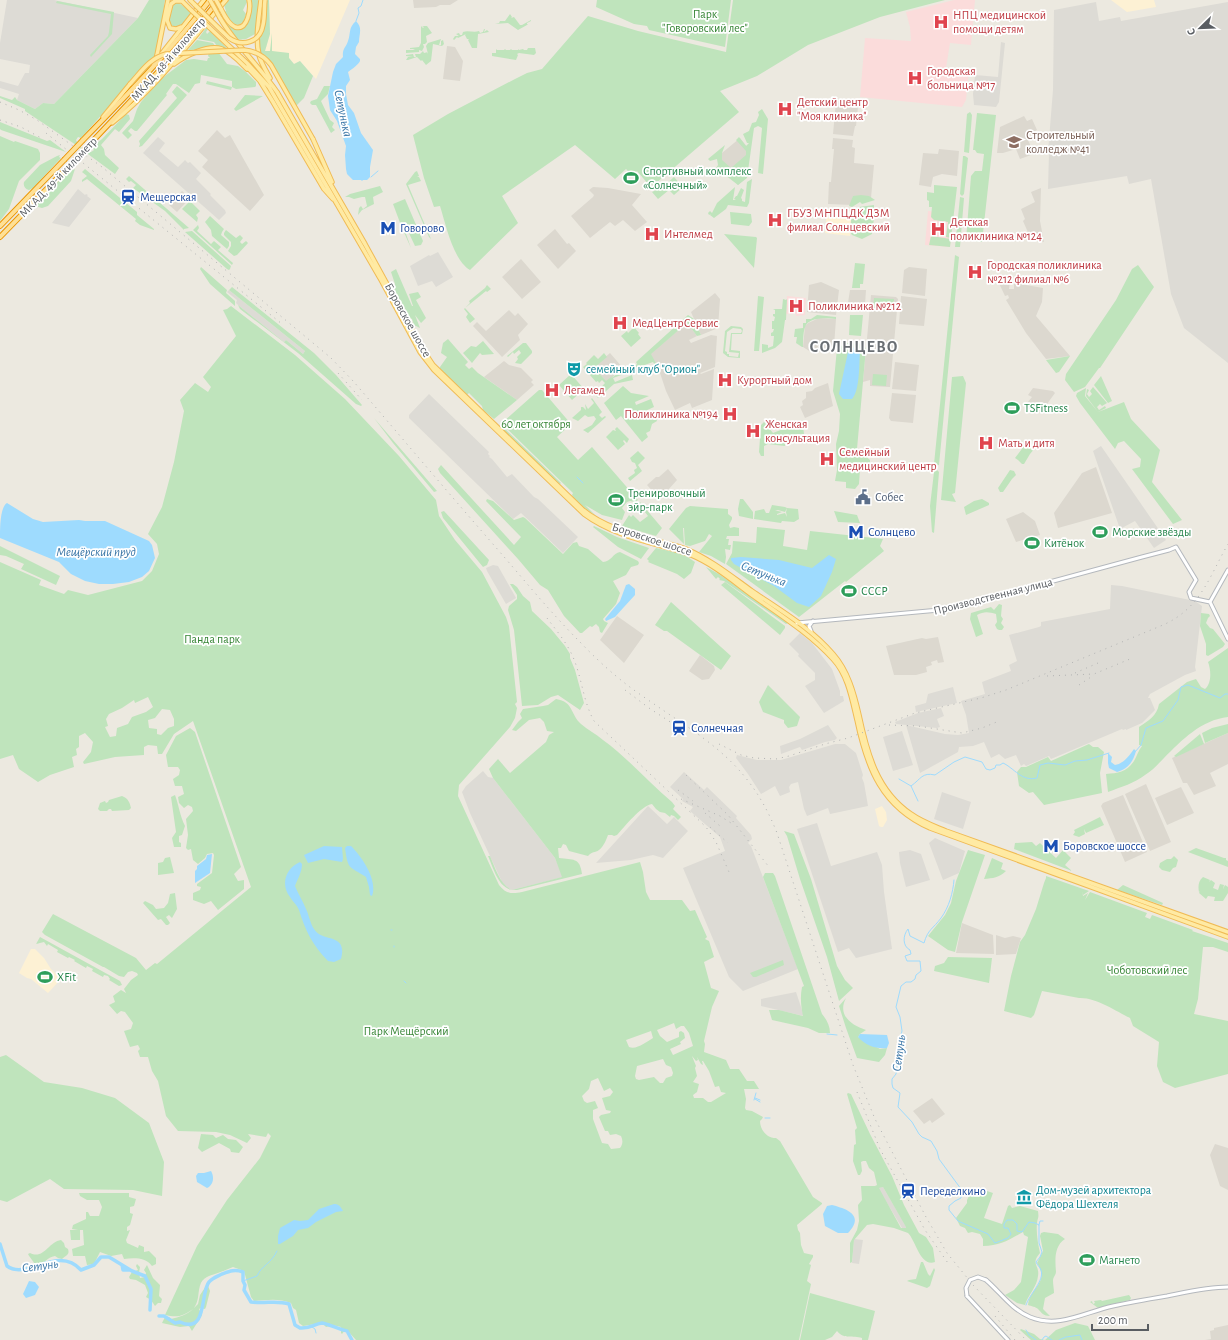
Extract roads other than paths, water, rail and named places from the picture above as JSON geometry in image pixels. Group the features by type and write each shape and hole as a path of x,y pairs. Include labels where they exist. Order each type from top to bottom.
{"highway":[{"name":"МКАД, 48-й километр","path":"110,112 150,72 210,0"},
{"name":"МКАД, 48-й километр","path":"115,118 174,55 217,0"},
{"name":"МКАД, 49-й километр","path":"0,226 110,112"},
{"name":"МКАД, 49-й километр","path":"0,237 115,118"}],"main road":[{"path":"155,63 168,0"},
{"path":"190,0 229,38 235,42 246,43 254,40 262,30 265,0"},
{"path":"150,72 155,63 204,0"},
{"name":"Боровское шоссе","path":"210,0 220,18 239,45 266,76 277,92 365,244 423,350 433,365 583,510 593,517 610,525 696,553 714,564 796,624 817,643 839,668 850,690 864,752 874,776 892,801 911,818 930,828 1228,937"},
{"path":"217,0 231,24 236,27 244,24 246,20 250,7 249,0"},
{"path":"106,128 167,70 226,0"},
{"path":"261,0 258,34 259,54 263,66 277,92"},
{"path":"181,1 175,1 170,4 167,23 170,28 173,29 179,28 185,24"},
{"name":"Боровское шоссе","path":"181,1 239,56 269,87 380,278 422,355 430,366 582,513 611,530 683,552 697,558 812,634 833,654 844,670 854,693 867,752 873,768 891,795 910,814 946,831 1228,932"},
{"path":"167,70 183,58 202,50 215,48 230,53 254,75"},
{"path":"97,126 130,84 150,62 158,57 166,54 244,50 255,52 264,57 271,66 313,139 325,164 336,193"},
{"path":"239,56 273,102 324,189 337,204"},
{"name":"Производственная улица","path":"796,624 813,621 944,610 1170,550 1176,547 1196,580 1189,592 1191,598 1210,602"},
{"path":"1228,570 1210,602 1228,639"},
{"path":"812,634 809,626 813,621"},
{"path":"1008,1340 967,1296 966,1288 970,1280 978,1277 986,1280 1011,1306 1032,1318 1053,1321 1064,1320 1113,1306 1192,1291 1228,1287"}],"water":[{"path":"356,21 360,31 359,42 356,47 355,54 360,61 348,72 350,80 346,86 346,94 348,105 354,113 361,133 373,150 370,177 367,180 362,181 353,180 347,174 345,155 346,146 337,121 330,110 328,96 333,72 336,64 343,57 343,52 348,41 351,28"},
{"path":"851,347 859,349 860,351 858,384 855,395 852,399 843,399 839,394 848,352"},
{"name":"Мещёрский пруд","path":"7,503 33,519 43,522 79,520 105,521 149,541 152,545 155,558 149,571 142,577 129,582 99,584 85,581 71,574 59,562 0,538 2,513"},
{"path":"829,555 836,559 832,572 821,596 809,607 797,603 774,586 734,564 731,560 731,558 741,557 779,560 812,568"},
{"path":"629,584 635,589 635,595 615,617 606,621 605,619 620,601 626,585"},
{"path":"1134,749 1136,751 1135,755 1132,762 1127,767 1117,772 1109,768 1108,753 1112,757 1111,762 1115,765 1128,757"},
{"path":"324,846 342,847 342,862 324,859 308,863 304,855"},
{"path":"347,846 351,846 368,869 373,883 372,896 370,895 366,877 350,867 348,864 345,848"},
{"path":"212,854 210,873 195,883 195,871 197,866 206,859 207,855"},
{"path":"300,862 302,864 300,875 295,886 314,929 323,936 338,941 341,945 341,959 334,962 328,961 314,944 298,908 291,899 285,887 288,872"},
{"path":"860,1034 887,1035 889,1043 887,1048 879,1048 868,1045 858,1037"},
{"path":"211,1171 213,1179 212,1184 209,1187 207,1188 197,1182 196,1176 198,1173"},
{"path":"337,1204 343,1211 336,1212 316,1222 308,1228 298,1230 293,1236 278,1244 280,1228 294,1220 308,1220 319,1209"},
{"path":"832,1205 848,1211 854,1217 855,1222 848,1233 838,1233 825,1226 823,1214 827,1206"},
{"path":"29,1281 35,1282 39,1287 35,1295 26,1298 23,1294"}],"waterway":[{"name":"Сетунька","path":"356,21 359,13 358,8 361,6 363,0"},
{"path":"371,177 378,171"},
{"name":"Сетунька","path":"577,477 583,483"},
{"name":"Сетунь","path":"1135,752 1141,745 1146,728 1163,721 1178,700 1181,687 1188,685 1220,698 1225,694 1228,694"},
{"name":"Сетунь","path":"918,801 911,786 924,775 935,775 954,762 965,757 982,762 986,769 990,770 995,768 996,765 1003,763 1018,774 1032,779 1037,778 1040,765 1048,763 1065,765 1075,761 1087,760 1109,753"},
{"name":"Сетунька","path":"899,779 911,786"},
{"name":"Сетунь","path":"954,880 952,895 948,905 941,918 929,932 924,943 910,936 908,929 905,934 904,940 911,954 905,956 907,961 920,961 921,971 916,975 915,979 911,982 906,982 901,986 896,1007 900,1017 902,1031 897,1050 898,1058 896,1074 892,1079 892,1084 893,1088 900,1093 898,1107 912,1122 919,1134 931,1141 937,1151 939,1159 961,1189 961,1198 949,1206 949,1210 958,1221 988,1234 995,1243 1008,1238 1011,1234 1008,1228 1004,1228 1004,1224 1007,1220 1013,1220 1017,1224 1017,1231 1022,1232 1029,1222 1039,1225 1039,1243 1042,1252 1036,1262 1041,1269 1042,1274 1039,1283 1026,1305"},
{"path":"827,1034 837,1035"},
{"path":"754,1100 756,1093"},
{"path":"755,1098 760,1100"},
{"path":"755,1099 760,1102"},
{"path":"765,1118 770,1118"},
{"name":"Сетунь","path":"1039,1225 1040,1221 1043,1221"},
{"name":"Сетунь","path":"0,1244 7,1266 15,1269 24,1269 53,1261 63,1261 72,1263 81,1270 94,1265 101,1257 109,1257 132,1271 145,1276 151,1289 150,1310"},
{"path":"243,1281 257,1276 277,1251"},
{"name":"Сетунь","path":"122,1265 123,1270 130,1270"},
{"name":"Сетунь","path":"159,1316 164,1316 175,1323 195,1323 202,1311 206,1287 209,1282 213,1278 222,1274 230,1271 237,1271 243,1272 243,1281 245,1285 244,1290 251,1302 280,1302 289,1304 295,1325 300,1328 306,1328 324,1323 347,1331 352,1340"},
{"name":"Сетунь","path":"312,1327 315,1329 316,1333"},
{"name":"Сетунь","path":"1026,1330 1029,1335 1036,1340"},
{"path":"1059,1340 1066,1337 1080,1335 1082,1340"},
{"name":"Сетунь","path":"1042,1340 1046,1336 1052,1340"}],"railway":[{"path":"0,102 37,120 102,167 331,358 354,382 538,597 587,649 625,683 721,752 752,786 777,833 853,1065 875,1119 926,1217 947,1253 973,1285 1026,1340"},
{"path":"0,120 21,127 43,139"},
{"path":"46,133 282,324"},
{"path":"338,373 362,400"},
{"path":"719,744 741,755 754,758 776,759 848,738 915,713 981,698 1006,690 1163,625 1176,618 1187,610 1203,590 1228,544"},
{"path":"547,618 571,652 579,673 587,706 594,721 706,827 716,842 729,872"},
{"path":"1047,676 1094,674 1130,659"},
{"path":"1075,673 1098,663"},
{"path":"1079,685 1094,675"},
{"path":"625,690 684,731"},
{"path":"889,725 918,726 962,733 982,728 999,721"},
{"path":"686,775 728,815 769,867"},
{"path":"678,790 693,801"},
{"path":"681,799 720,816 731,823"},
{"path":"705,813 720,826"},
{"path":"710,827 728,843"},
{"path":"857,1092 880,1149 925,1230 950,1266"},
{"path":"995,1316 1015,1340"}],"place":[{"name":"НПЦ медицинской помощи детям","path":"941,22"},
{"name":"Городская больница №17","path":"915,78"},
{"name":"Детский центр \"Моя клиника\"","path":"785,109"},
{"name":"Строительный колледж №41","path":"1014,142"},
{"name":"Спортивный комплекс «Солнечный»","path":"631,178"},
{"name":"Мещерская","path":"128,197"},
{"name":"ГБУЗ МНПЦДК ДЗМ филиал Солнцевский","path":"775,220"},
{"name":"Говорово","path":"388,228"},
{"name":"Детская поликлиника №124","path":"938,229"},
{"name":"Интелмед","path":"652,234"},
{"name":"Городская поликлиника №212 филиал №6","path":"975,272"},
{"name":"Поликлиника №212","path":"796,306"},
{"name":"МедЦентрСервис","path":"620,323"},
{"name":"семейный клуб \"Орион\"","path":"574,369"},
{"name":"Курортный дом","path":"725,380"},
{"name":"Легамед","path":"552,390"},
{"name":"TSFitness","path":"1012,408"},
{"name":"Поликлиника №194","path":"730,414"},
{"name":"Женская консультация","path":"753,431"},
{"name":"Мать и дитя","path":"986,443"},
{"name":"Семейный медицинский центр","path":"827,459"},
{"name":"Собес","path":"863,497"},
{"name":"Тренировочный эйр-парк","path":"616,500"},
{"name":"Солнцево","path":"856,532"},
{"name":"Морские звёзды","path":"1100,532"},
{"name":"Китёнок","path":"1032,543"},
{"name":"СССР","path":"849,591"},
{"name":"Солнечная","path":"679,728"},
{"name":"Боровское шоссе","path":"1051,846"},
{"name":"XFit","path":"45,977"},
{"name":"Переделкино","path":"908,1191"},
{"name":"Дом-музей архитектора Фёдора Шехтеля","path":"1024,1197"},
{"name":"Магнето","path":"1087,1260"}],"district":[{"name":"СОЛНЦЕВО","path":"854,346"}],"park label":[{"name":"Парк \"Говоровский лес\"","path":"705,21"},
{"name":"60 лет октября","path":"536,424"},
{"name":"Панда парк","path":"212,639"},
{"name":"Чоботовский лес","path":"1147,970"},
{"name":"Парк Мещёрский","path":"406,1031"}]}
